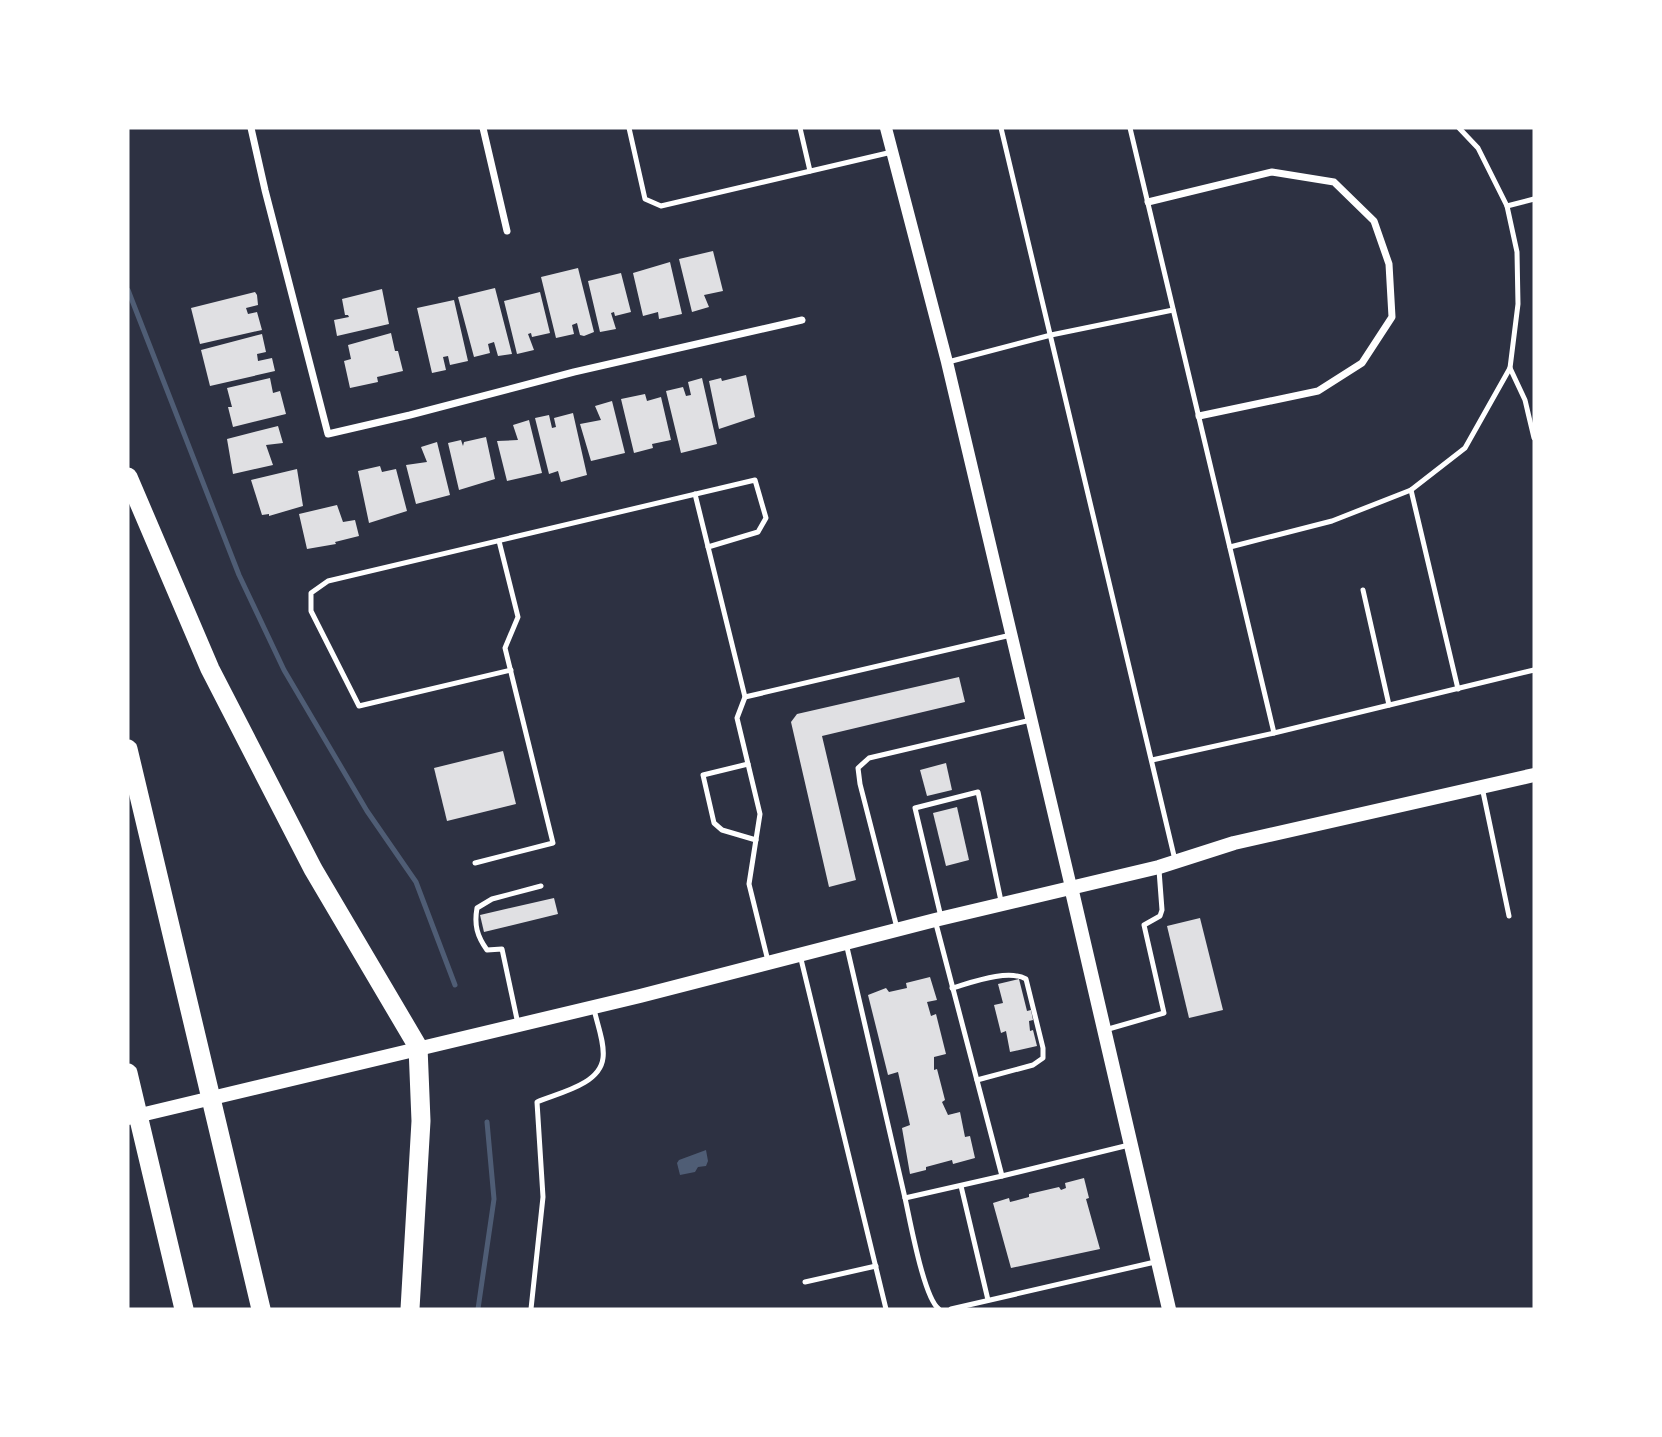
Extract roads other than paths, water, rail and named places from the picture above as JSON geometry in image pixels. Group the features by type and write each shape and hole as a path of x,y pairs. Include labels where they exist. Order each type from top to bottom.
{"highway":[{"path":"128,477 216,681 313,869 418,1047 421,1121 410,1309"},
{"path":"128,749 261,1309"},
{"path":"128,1073 184,1309"}],"main road":[{"path":"128,1118 1159,867 1234,843 1534,775"},
{"path":"1071,887 1169,1309"}],"street":[{"path":"251,128 328,434 573,372 802,320"},
{"path":"483,128 507,230"},
{"path":"886,128 947,362 1071,887"},
{"path":"1148,202 1272,172 1334,182 1374,221 1389,264 1392,317 1362,363 1318,391 1199,416"}],"lane":[{"path":"629,128 645,199 661,206 892,152"},
{"path":"800,128 810,171"},
{"path":"1001,128 1175,862"},
{"path":"1130,128 1274,733"},
{"path":"1230,547 1332,521 1411,490 1465,448 1510,368 1518,304 1517,252 1507,206 1478,148 1459,128"},
{"path":"1507,206 1534,199"},
{"path":"947,362 1051,335 1173,310"},
{"path":"1510,368 1525,400 1534,438"},
{"path":"511,670 359,706 310,611 311,593 328,581 755,480 766,518 758,532 708,547"},
{"path":"1411,490 1458,689"},
{"path":"695,494 745,697 737,718 760,814 749,884 768,963"},
{"path":"475,863 553,843 505,648 518,617 499,541"},
{"path":"1363,590 1389,705"},
{"path":"745,697 1012,635"},
{"path":"1152,760 1534,670"},
{"path":"897,930 858,768 869,758 1031,720"},
{"path":"748,764 702,775 714,823 722,830 755,840"},
{"path":"1482,787 1509,916"},
{"path":"1002,904 978,792 915,808 953,988 1002,1176"},
{"path":"1104,1030 1164,1013 1144,925 1155,920 1162,910 1159,867"},
{"path":"518,1024 502,948 487,950 479,937 475,920 477,908 492,899 541,886"},
{"path":"846,943 924,1279 933,1305 939,1309"},
{"path":"800,955 886,1309"},
{"path":"953,988 988,977 1017,974 1027,979 1043,1058 1033,1065 977,1080"},
{"path":"531,1309 543,1197 537,1102 590,1080 599,1069 603,1059 603,1046 593,1006"},
{"path":"905,1198 1130,1145"},
{"path":"961,1186 988,1300"},
{"path":"951,1309 1158,1261"},
{"path":"805,1282 876,1266"}],"water":[{"path":"706,1150 706,1166 680,1175 677,1163 679,1160"}],"waterway":[{"path":"128,290 239,575 284,670 367,811 416,882 455,985"},
{"path":"478,1309 494,1199 487,1122"}]}
